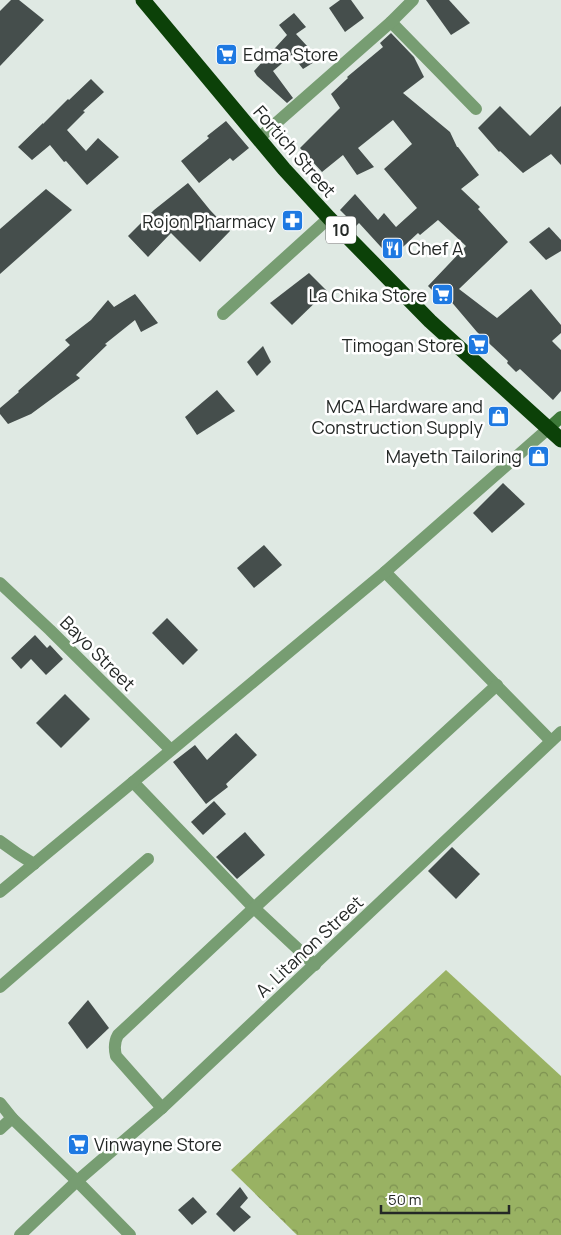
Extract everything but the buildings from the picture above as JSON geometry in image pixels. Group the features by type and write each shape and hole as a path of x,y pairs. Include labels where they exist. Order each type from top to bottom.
{"highway":[{"name":"Fortich Street","path":"143,0 258,139 329,218 430,321 561,440"}],"street":[{"path":"258,139 391,22 413,0"},
{"path":"391,22 476,109"},
{"path":"223,314 329,218"},
{"path":"0,892 385,572 561,417"},
{"path":"385,572 551,741"},
{"name":"Bayo Street","path":"0,583 171,750"},
{"path":"162,1108 116,1056 114,1041 118,1035 497,685"},
{"name":"A. Litanon Street","path":"20,1235 77,1181 162,1108 561,732"},
{"path":"133,782 254,908 315,965"},
{"path":"0,841 34,864"},
{"path":"0,986 148,859"},
{"path":"0,1103 12,1118 130,1235"},
{"path":"0,1129 12,1118"}],"green space":[{"path":"446,970 561,1076 561,1235 297,1235 231,1170"}],"place":[{"name":"Edma Store","path":"227,54"},
{"name":"Rojon Pharmacy","path":"292,221"},
{"name":"Chef A","path":"392,248"},
{"name":"La Chika Store","path":"443,295"},
{"name":"Timogan Store","path":"479,345"},
{"name":"MCA Hardware and Construction Supply","path":"499,416"},
{"name":"Mayeth Tailoring","path":"538,456"},
{"name":"Vinwayne Store","path":"78,1144"}]}
